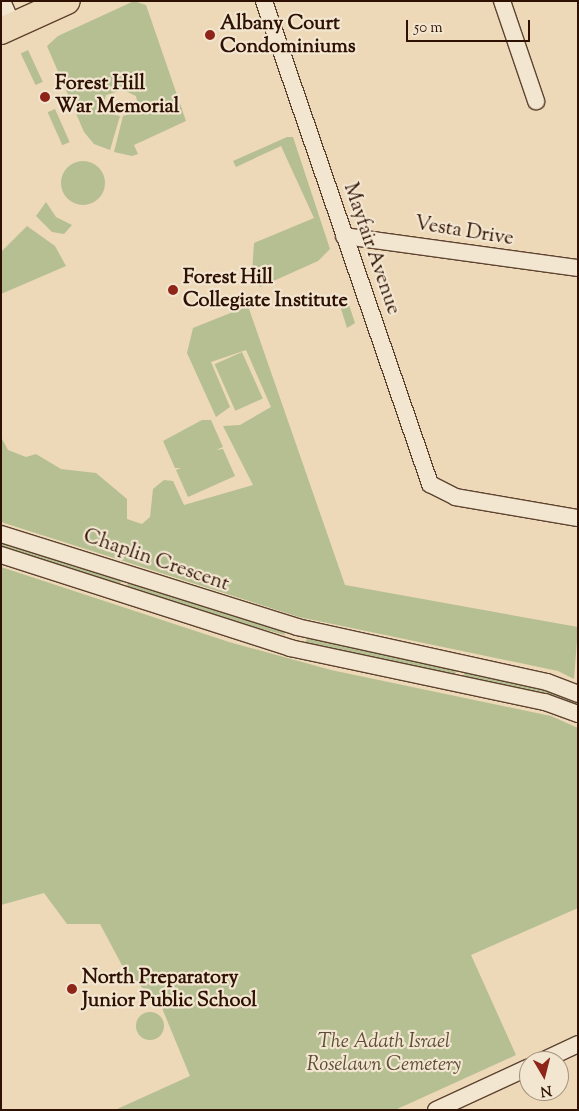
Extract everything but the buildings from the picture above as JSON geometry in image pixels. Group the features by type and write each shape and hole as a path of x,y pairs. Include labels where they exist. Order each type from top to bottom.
{"main road":[{"path":"7,28 67,1"}],"street":[{"path":"2,1 7,28"},
{"name":"Mayfair Avenue","path":"264,1 423,472 435,487 455,497 578,518"},
{"path":"502,1 536,101"},
{"name":"Vesta Drive","path":"344,236 578,268"},
{"name":"Chaplin Crescent","path":"1,534 297,627 548,682 578,694"},
{"path":"1,555 290,648 545,702 578,714"},
{"path":"290,648 297,627"},
{"path":"563,1051 578,1044"},
{"path":"436,1110 519,1072"}],"green space":[{"path":"134,1 146,5 186,121 134,145 138,154 132,156 114,152 123,116 139,111 136,96 123,90 106,95 102,112 120,116 110,150 94,144 84,132 47,46 58,36"},
{"path":"28,50 43,82 36,85 21,53"},
{"path":"55,109 70,142 62,145 48,112"},
{"path":"287,137 293,137 330,249 318,261 260,287 252,273 254,243 314,218 281,146 236,167 233,161"},
{"path":"83,161 95,165 101,171 105,183 101,195 95,201 83,205 71,201 65,195 61,183 65,171 71,165"},
{"path":"46,202 56,217 72,225 64,234 52,232 36,216"},
{"path":"27,226 55,246 66,266 1,294 1,252"},
{"path":"346,296 355,323 347,328 338,299"},
{"path":"248,306 345,585 578,627 574,679 558,671 299,617 1,522 1,437 8,450 26,457 36,454 61,469 96,473 127,499 127,519 142,524 150,517 153,489 164,480 173,481 184,505 253,485 223,426 240,425 271,407 246,350 211,362 230,407 216,417 187,353 193,328"},
{"path":"242,352 263,399 235,411 215,364"},
{"path":"202,420 211,420 223,447 216,450 223,449 235,476 188,497 176,470 181,468 175,468 163,441"},
{"path":"1,540 121,581 118,590 1,550"},
{"name":"The Adath Israel Roselawn Cemetery","path":"1,567 229,642 331,670 551,716 578,728 578,908 471,955 516,1055 395,1110 115,1110 190,1076 162,1008 124,969 100,924 67,924 44,893 1,905"},
{"path":"128,583 284,631 285,635 125,592"},
{"path":"308,638 456,670 455,678 304,643"},
{"path":"464,672 544,688 578,700 578,709 463,680"},
{"path":"150,1012 160,1016 164,1026 160,1036 150,1040 140,1036 136,1026 140,1016"}],"place":[{"name":"Albany Court Condominiums","path":"210,35"},
{"name":"Forest Hill War Memorial","path":"45,97"},
{"name":"Forest Hill Collegiate Institute","path":"173,290"},
{"name":"North Preparatory Junior Public School","path":"72,989"}]}
